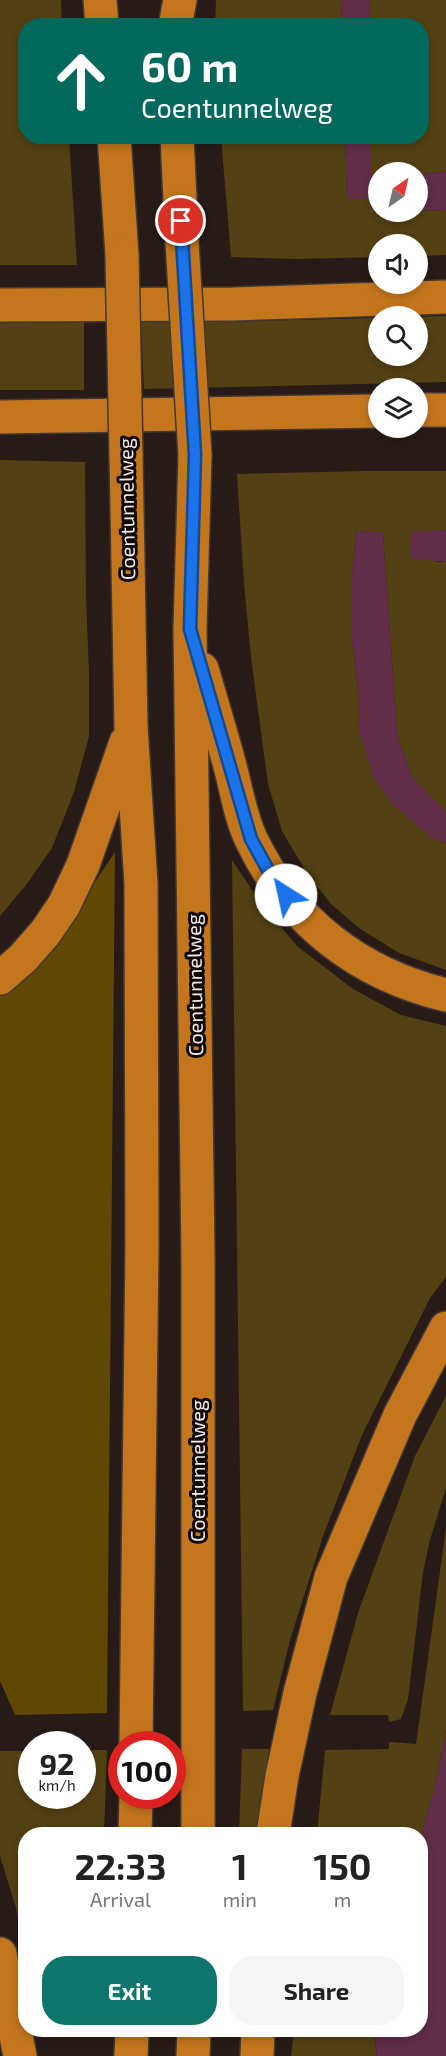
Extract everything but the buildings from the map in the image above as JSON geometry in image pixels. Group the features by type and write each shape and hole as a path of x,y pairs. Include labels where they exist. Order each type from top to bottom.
{"highway":[{"path":"100,0 101,18"},
{"path":"168,0 171,18"},
{"path":"175,18 180,0"},
{"name":"Coentunnelweg","path":"115,144 122,255 131,726 141,884 142,1246 136,1731"},
{"name":"Coentunnelweg","path":"177,144 195,455 190,629 198,1257 198,1827"},
{"path":"0,305 233,304 446,297"},
{"path":"428,410 446,410"},
{"path":"0,417 368,411"},
{"path":"190,629 251,839 273,879 298,911 322,935 353,957 387,975 421,989 446,995"},
{"path":"0,978 23,958 45,933 64,905 83,864 131,726"},
{"path":"274,1827 282,1776 300,1693 331,1577 400,1415 446,1328"},
{"path":"135,1827 136,1809"},
{"path":"0,1954 20,2054"},
{"path":"131,2056 132,2037"},
{"path":"193,2056 194,2037"},
{"path":"257,2056 258,2037"}],"shaded area":[{"path":"0,0 61,0 62,18 18,18 18,144 69,144 77,265 0,265"},
{"path":"216,0 341,0 342,18 215,18"},
{"path":"341,0 370,0 369,18 342,18"},
{"path":"370,0 446,0 446,172 428,173 428,162 368,162 368,222 428,222 428,210 446,211 446,255 428,256 428,234 368,234 368,257 296,259 231,257 222,144 345,144 347,199 370,152 370,144 429,144 429,18 369,18"},
{"path":"345,144 370,144 368,198 347,200"},
{"path":"446,172 446,211 428,210 428,173"},
{"path":"446,316 446,382 428,382 428,378 368,378 368,384 144,389 141,321 213,322 368,318 368,366 428,366 428,317"},
{"path":"0,318 84,320 84,390 0,390"},
{"path":"0,460 85,462 89,736 74,792 52,848 26,885 0,916"},
{"path":"446,471 446,530 441,530 437,562 446,562 446,812 412,777 397,734 383,533 356,531 352,575 352,641 358,687 359,730 432,838 446,844 446,970 399,953 359,928 331,904 308,875 282,831 268,784 251,657 237,474"},
{"path":"446,530 446,562 410,558 411,532"},
{"path":"356,531 383,532 397,734 412,777 446,812 446,844 432,838 394,806 374,778 359,730 358,687 352,641 352,575"},
{"path":"115,852 107,1713 15,1715 0,1681 0,995 35,964 77,909"},
{"path":"232,860 260,902 297,946 353,989 401,1015 446,1026 446,1277 430,1298 362,1435 323,1536 290,1640 273,1710 243,1711"},
{"path":"446,1396 446,1488 423,1572 408,1699 401,1719 389,1722 388,1715 330,1715 358,1613 415,1456"},
{"path":"446,1528 446,1730 436,1782 424,1827 318,1827 325,1750 389,1749 389,1742 416,1744"},
{"path":"446,1730 446,2056 377,2056 375,2037 428,2037 428,1827 424,1827 436,1782"},
{"path":"242,1749 269,1749 258,1827 239,1827"},
{"path":"96,1750 107,1750 104,1827 18,1827 18,1917 0,1856 0,1751 18,1751 18,1809 96,1809"},
{"path":"293,2037 375,2037 377,2056 291,2056"},
{"path":"387,2037 427,2037 446,2056"}],"route":[{"path":"181,221 195,455 190,629 251,839 273,879 286,895"}]}
